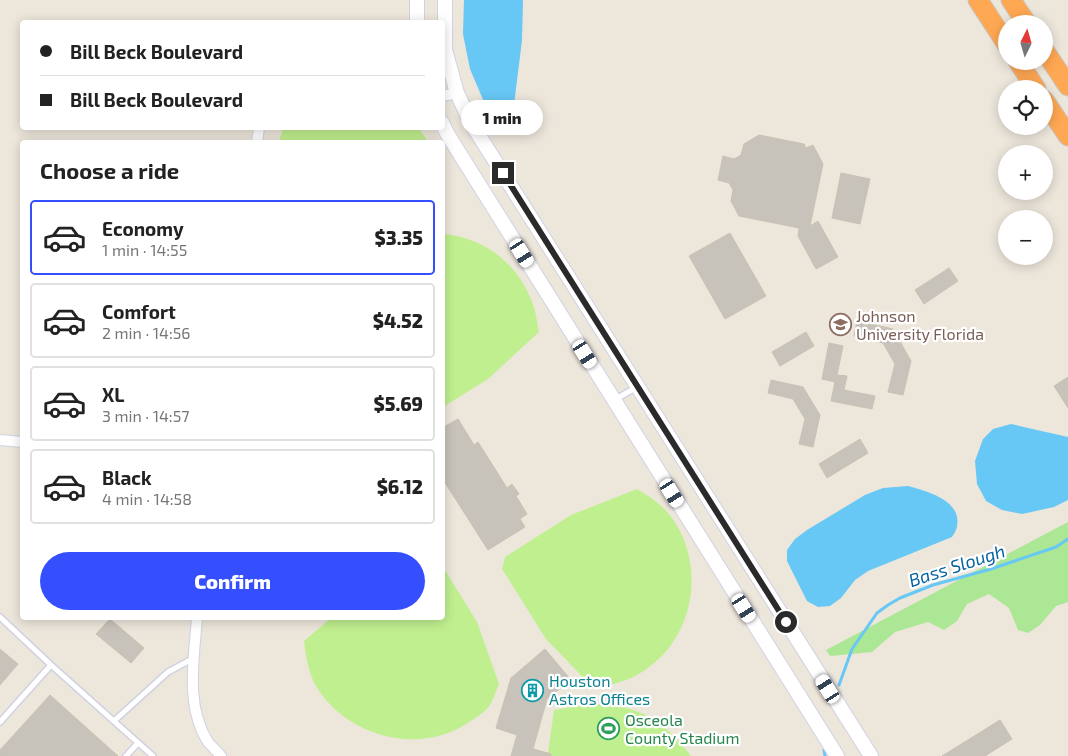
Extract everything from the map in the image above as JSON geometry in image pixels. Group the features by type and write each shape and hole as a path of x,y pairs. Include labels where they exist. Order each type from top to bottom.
{"highway":[{"path":"978,0 998,31"},
{"path":"1011,0 1020,15"},
{"path":"1053,64 1068,86"},
{"path":"1053,114 1068,136"}],"street":[{"path":"417,0 417,20"},
{"path":"445,0 446,50 457,92 471,123 870,756"},
{"path":"445,95 457,92"},
{"path":"445,129 836,756"},
{"path":"0,440 20,442"},
{"path":"197,620 193,694 199,724 209,742 221,756"}],"lane":[{"path":"614,400 638,386"},
{"path":"0,617 153,756"},
{"path":"114,721 168,672 194,658"},
{"path":"0,722 51,665"},
{"path":"126,756 138,743"}],"green space":[{"path":"282,130 420,130 427,140 280,140"},
{"path":"445,234 472,241 498,255 518,276 526,288 535,309 539,332 488,379 445,406"},
{"path":"637,489 665,509 683,539 690,561 692,583 689,606 682,627 670,646 654,663 625,681 591,687 546,639 502,569 505,557 571,515"},
{"path":"1068,522 1068,602 1056,606 1040,625 1028,633 1018,630 1009,608 989,594 967,604 957,621 944,630 928,622 895,632 872,652 830,656 826,650"},
{"path":"445,570 477,622 499,684 488,708 466,724 446,734 426,738 404,739 383,735 363,728 345,717 329,703 313,681 304,641 329,620 445,620"},
{"name":"Osceola County Stadium","path":"590,704 622,707 648,716 670,732 691,756 511,756 515,743 548,753 554,710"}],"water":[{"path":"464,0 523,0 522,40 513,113 510,121 502,122 490,116 470,69 463,34"},
{"path":"1011,424 1068,437 1068,500 1054,507 1022,514 1002,510 986,501 977,484 975,461 983,439 993,429"},
{"path":"908,486 941,498 954,509 957,517 957,526 952,537 868,571 855,580 841,598 830,606 818,607 807,601 787,561 787,550 795,539 865,495 883,488"}],"building":[{"path":"759,135 804,144 806,148 813,145 823,164 810,226 818,221 838,257 816,269 798,236 799,228 739,216 731,201 733,190 729,183 718,180 723,156 734,159 741,155 744,144"},
{"path":"841,173 870,179 860,224 832,218"},
{"path":"730,233 766,296 725,319 689,256"},
{"path":"949,268 958,281 924,304 915,290"},
{"path":"857,321 893,329 911,361 903,395 888,392 895,364 883,343 854,336"},
{"path":"806,332 814,346 780,366 772,352"},
{"path":"829,343 843,346 837,375 847,376 844,390 875,396 872,409 831,401 835,382 822,379"},
{"path":"1068,377 1068,408 1054,386"},
{"path":"771,380 803,387 820,415 813,447 799,444 805,419 793,399 768,393"},
{"path":"458,419 474,445 478,442 507,488 512,484 519,494 516,496 527,514 520,519 525,527 488,550 445,483 445,426"},
{"path":"860,439 868,453 827,478 819,464"},
{"path":"111,620 144,648 131,663 96,634"},
{"path":"0,649 18,664 0,685"},
{"name":"Houston Astros Offices","path":"545,649 571,680 547,699 533,749 551,754 551,756 511,756 517,735 496,728 511,678"},
{"path":"50,695 118,756 0,756 0,750"},
{"path":"1000,720 1012,739 985,756 942,756"}],"waterway":[{"name":"Bass Slough","path":"839,685 852,649 877,613 888,605 900,598 933,585 991,569 1056,547 1068,539"},
{"name":"Bass Slough","path":"824,750 825,756"}],"place":[{"name":"Johnson University Florida","path":"840,325"},
{"name":"Houston Astros Offices","path":"533,690"},
{"name":"Osceola County Stadium","path":"609,729"}],"route":[{"path":"503,173 786,622"}]}
